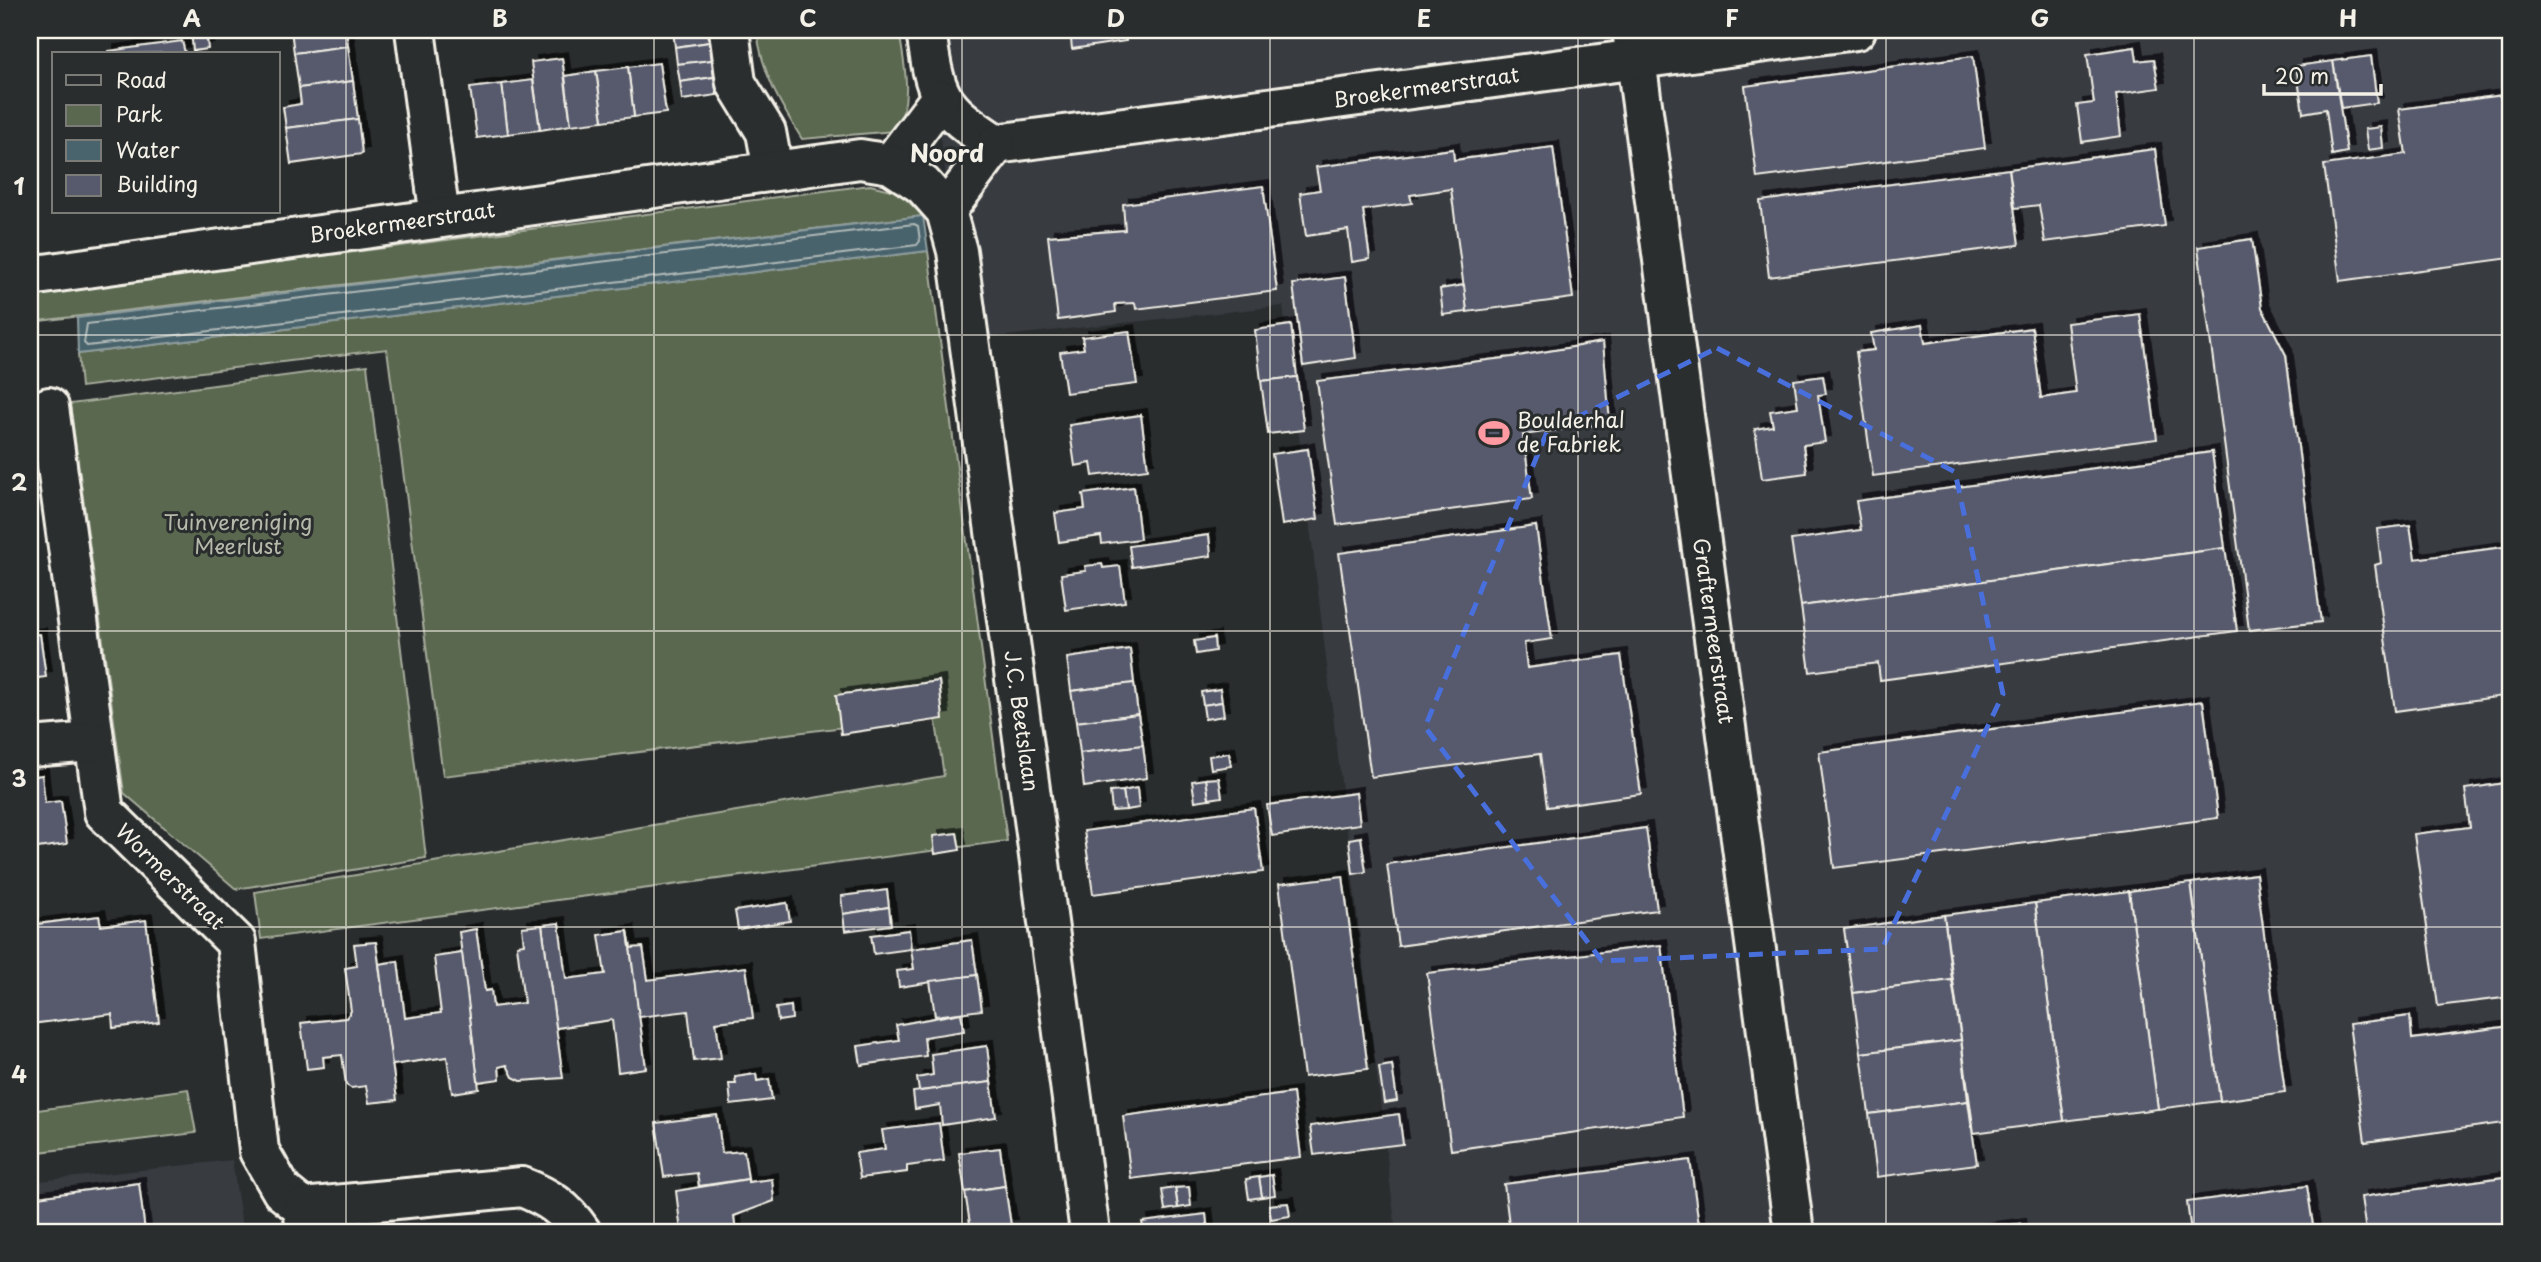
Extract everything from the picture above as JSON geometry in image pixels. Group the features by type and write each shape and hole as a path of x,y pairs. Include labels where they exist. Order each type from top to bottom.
{"street":[{"path":"415,30 440,218"},
{"path":"729,30 736,83 766,132 773,170"},
{"path":"926,30 940,99 967,125 996,144 946,211 923,185 891,164 940,99"},
{"name":"Broekermeerstraat","path":"996,144 1634,45 1856,30"},
{"name":"Graftermeerstraat","path":"1634,45 1794,1232"},
{"name":"Broekermeerstraat","path":"30,276 773,170 860,159 891,164"},
{"name":"J.C. Beetslaan","path":"946,211 957,251 1090,1232"},
{"name":"Wormerstraat","path":"49,407 104,812 236,942 259,1151 282,1191 305,1220 522,1187 544,1195 564,1209 581,1232"},
{"path":"30,747 93,742"}],"highlighted area":[{"path":"1717,348 1955,472 2003,694 1882,949 1602,961 1425,727 1547,432"}],"shaded area":[{"path":"927,30 2511,30 2511,1232 1396,1232 1283,306 967,340"},
{"path":"232,1160 243,1232 30,1232 30,1182"}],"green space":[{"path":"757,30 809,30 810,35 855,30 899,30 906,95 901,119 895,131 802,139 767,74"},
{"path":"870,185 899,192 923,216 30,322 30,294"},
{"path":"928,251 1007,841 261,939 255,892 944,776 935,716 443,776 387,349 81,387 78,354"},
{"name":"Tuinvereniging Meerlust","path":"367,365 426,858 236,889 124,793 70,404"},
{"path":"188,1089 196,1133 30,1153 30,1111"}],"water":[{"path":"923,216 928,251 78,354 77,318"}],"building":[{"path":"191,30 206,30 208,49 193,51"},
{"path":"291,30 346,30 348,46 294,53"},
{"path":"673,30 708,30 710,42 675,47"},
{"path":"1070,30 1124,30 1126,41 1072,49"},
{"path":"1209,30 1244,30 1209,35"},
{"path":"182,41 185,52 108,52"},
{"path":"710,42 712,60 677,64 675,47"},
{"path":"348,46 353,81 299,88 294,53"},
{"path":"2135,47 2137,61 2154,59 2159,88 2116,94 2121,136 2082,142 2077,105 2094,103 2087,54"},
{"path":"1973,56 1985,148 1757,178 1745,86"},
{"path":"2371,56 2377,103 2341,108 2333,61"},
{"path":"562,58 571,125 540,130 531,62"},
{"path":"712,60 714,77 680,82 677,64"},
{"path":"2333,61 2347,152 2332,155 2326,109 2303,113 2296,66"},
{"path":"659,63 666,113 634,117 628,67"},
{"path":"628,67 634,117 603,121 596,71"},
{"path":"596,71 603,121 571,125 565,76"},
{"path":"714,77 717,95 682,100 680,82"},
{"path":"533,80 540,130 508,134 502,84"},
{"path":"353,81 358,119 286,128 283,107 301,104 299,88"},
{"path":"502,84 508,134 477,138 470,88"},
{"path":"2511,94 2511,258 2340,281 2324,165 2406,154 2399,109"},
{"path":"358,119 362,154 291,164 286,128"},
{"path":"2381,127 2383,148 2368,150 2365,129"},
{"path":"1553,147 1573,298 1467,312 1451,189 1410,195 1412,203 1363,210 1370,259 1352,262 1348,230 1306,236 1300,193 1320,190 1316,167 1453,149 1454,160"},
{"path":"2155,149 2165,226 2045,242 2039,205 2015,208 2009,169"},
{"path":"2009,169 2019,245 1769,277 1760,201"},
{"path":"1263,186 1277,291 1136,309 1135,303 1115,304 1116,312 1058,320 1048,236 1125,230 1123,204"},
{"path":"2252,239 2262,308 2286,355 2321,622 2249,630 2198,247"},
{"path":"1345,277 1356,358 1303,366 1293,284"},
{"path":"1464,285 1467,312 1443,315 1440,289"},
{"path":"2140,314 2157,439 1873,476 1856,352 1874,350 1871,333 1922,325 1925,343 2032,328 2041,398 2076,393 2067,323"},
{"path":"1291,325 1297,377 1261,381 1255,330"},
{"path":"1129,331 1137,384 1066,393 1060,352 1084,349 1082,337"},
{"path":"1603,342 1610,423 1523,435 1532,499 1337,525 1317,381 1512,357"},
{"path":"1823,376 1826,394 1818,395 1825,442 1803,445 1807,473 1762,479 1755,429 1773,426 1770,411 1798,407 1794,380"},
{"path":"1297,377 1304,430 1268,434 1261,381"},
{"path":"1141,415 1148,469 1093,476 1091,463 1075,466 1069,425"},
{"path":"1308,449 1318,519 1282,525 1272,454"},
{"path":"2212,452 2225,548 1801,606 1791,540 1861,530 1856,501"},
{"path":"1134,487 1140,539 1102,544 1101,536 1059,542 1055,513 1085,509 1083,494"},
{"path":"2410,525 2415,559 2511,546 2511,695 2395,711 2375,565 2381,563 2377,529"},
{"path":"1536,526 1552,639 1524,643 1527,668 1621,655 1641,794 1547,807 1540,754 1371,777 1339,553"},
{"path":"1209,535 1211,556 1132,567 1129,546"},
{"path":"2225,548 2237,631 1880,680 1878,663 1810,672 1801,606"},
{"path":"1102,564 1103,568 1120,566 1125,602 1066,610 1061,574 1086,571 1085,566"},
{"path":"40,634 46,677 30,679 30,635"},
{"path":"1214,638 1215,651 1196,654 1194,641"},
{"path":"1130,649 1134,683 1071,691 1067,658"},
{"path":"939,681 943,719 841,734 836,695"},
{"path":"1134,683 1138,714 1076,722 1071,691"},
{"path":"1220,689 1222,702 1203,705 1201,692"},
{"path":"2203,701 2218,818 1834,868 1819,752"},
{"path":"1222,702 1224,716 1205,719 1203,705"},
{"path":"1138,714 1143,745 1080,753 1076,722"},
{"path":"1143,745 1147,778 1084,787 1080,753"},
{"path":"1229,753 1231,766 1211,769 1209,756"},
{"path":"42,775 45,803 61,801 67,844 30,849 30,777"},
{"path":"1219,778 1222,797 1209,799 1206,779"},
{"path":"1206,779 1209,799 1195,801 1192,781"},
{"path":"2511,782 2511,997 2438,1006 2414,834 2470,827 2465,789"},
{"path":"1137,788 1139,808 1126,810 1123,791"},
{"path":"1123,791 1126,810 1112,811 1110,792"},
{"path":"1356,793 1360,824 1272,836 1267,805"},
{"path":"1254,808 1263,872 1093,894 1084,831"},
{"path":"1646,828 1657,910 1398,946 1387,864"},
{"path":"957,833 960,850 935,854 933,836"},
{"path":"1361,837 1366,872 1353,874 1349,839"},
{"path":"2256,874 2285,1092 2220,1101 2191,883"},
{"path":"1343,876 1368,1069 1304,1077 1279,884"},
{"path":"2191,883 2220,1101 2158,1109 2129,891"},
{"path":"887,890 889,907 843,914 841,896"},
{"path":"2129,891 2158,1109 2064,1121 2035,903"},
{"path":"787,903 790,921 738,929 735,911"},
{"path":"2035,903 2064,1121 1974,1133 1944,915"},
{"path":"889,907 891,925 845,931 843,914"},
{"path":"1944,915 1952,980 1853,993 1844,929"},
{"path":"99,916 101,926 146,920 159,1022 113,1028 112,1014 30,1024 30,925"},
{"path":"559,923 566,979 605,974 599,935 628,931 646,1068 618,1072 612,1020 556,1028 542,925"},
{"path":"542,925 563,1078 521,1081 513,1077 507,1065 499,1067 500,1079 478,1082 459,932 476,929 485,991 491,990 493,1007 524,1003 517,945 524,944 522,927"},
{"path":"909,930 911,949 874,954 871,935"},
{"path":"628,931 631,948 643,947 648,980 746,967 753,1018 716,1022 721,1058 694,1061 688,1011 639,1017"},
{"path":"972,940 977,975 899,987 897,971 914,969 911,949"},
{"path":"376,942 397,1100 369,1103 366,1086 351,1088 346,1085 342,1055 323,1057 324,1067 307,1069 301,1023 346,1018 351,1011 345,968 357,966 354,944"},
{"path":"1661,945 1683,1117 1451,1150 1427,973"},
{"path":"462,953 479,1089 452,1093 447,1057 392,1065 379,964 398,961 405,1018 441,1013 434,957"},
{"path":"977,975 982,1010 935,1016 930,981"},
{"path":"1952,980 1961,1040 1861,1053 1853,993"},
{"path":"791,1006 792,1019 778,1021 776,1008"},
{"path":"961,1013 964,1031 924,1037 926,1056 861,1065 858,1046 899,1040 896,1025"},
{"path":"2410,1016 2412,1039 2511,1026 2511,1122 2365,1142 2349,1024"},
{"path":"1961,1040 1968,1101 1869,1114 1861,1053"},
{"path":"987,1046 991,1082 919,1091 917,1078 933,1075 931,1054"},
{"path":"1392,1065 1397,1101 1384,1103 1379,1067"},
{"path":"756,1074 757,1081 769,1079 772,1100 731,1105 729,1084 736,1084 735,1077"},
{"path":"991,1082 996,1117 942,1125 940,1105 915,1109 913,1092"},
{"path":"1293,1093 1301,1157 1131,1179 1123,1116"},
{"path":"1968,1101 1977,1164 1877,1177 1869,1114"},
{"path":"1399,1114 1403,1144 1314,1155 1310,1126"},
{"path":"717,1115 722,1153 744,1151 748,1179 699,1186 697,1173 664,1177 656,1123"},
{"path":"939,1123 944,1161 907,1166 907,1172 860,1178 856,1153 885,1149 882,1130"},
{"path":"1000,1148 1005,1186 965,1192 959,1153"},
{"path":"1690,1160 1700,1232 1510,1232 1504,1184"},
{"path":"1272,1175 1275,1195 1262,1197 1259,1177"},
{"path":"2511,1176 2511,1232 2366,1232 2361,1197"},
{"path":"1259,1177 1262,1197 1249,1199 1246,1179"},
{"path":"748,1179 748,1182 772,1179 774,1201 734,1216 736,1232 681,1232 676,1191"},
{"path":"139,1183 145,1232 33,1232 30,1198"},
{"path":"1005,1186 1011,1225 971,1230 965,1192"},
{"path":"2307,1186 2314,1232 2191,1232 2187,1202"},
{"path":"1189,1187 1191,1206 1178,1208 1175,1188"},
{"path":"1175,1188 1178,1208 1165,1210 1162,1190"},
{"path":"1288,1203 1290,1216 1271,1219 1269,1205"},
{"path":"1206,1214 1208,1232 1144,1232 1142,1222"},
{"path":"2020,1224 2021,1232 1961,1232"}],"place":[{"name":"Boulderhal de Fabriek","path":"1494,433"}],"district":[{"name":"Noord","path":"947,154"}]}
